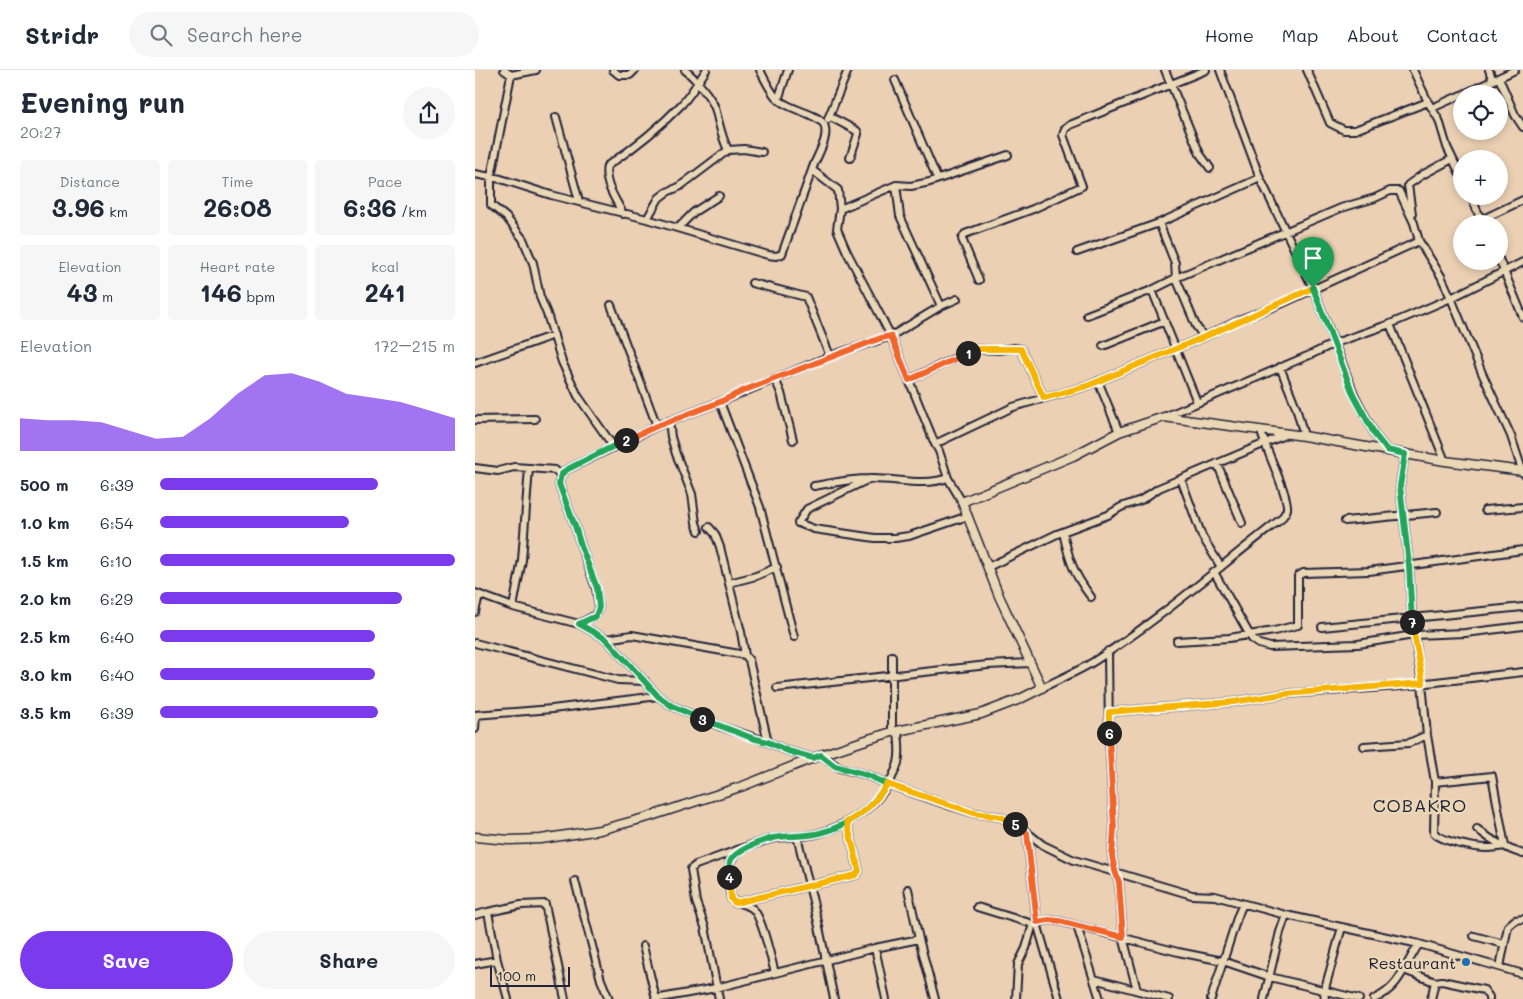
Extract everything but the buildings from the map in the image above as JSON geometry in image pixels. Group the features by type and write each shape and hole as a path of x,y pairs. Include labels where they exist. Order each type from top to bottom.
{"street":[{"path":"503,70 511,75 536,70"},
{"path":"613,70 619,75 630,75 635,70"},
{"path":"685,70 692,75 714,106 717,121 728,150"},
{"path":"623,214 608,184 605,174 607,166 635,147 663,123 683,103 706,70"},
{"path":"475,174 647,219 768,255 776,256 782,254 826,132 824,124 817,117 806,114 778,100 759,70"},
{"path":"778,100 788,70"},
{"path":"824,124 848,70"},
{"path":"1165,70 1200,154 1210,168"},
{"path":"979,280 962,239 965,234 1033,209 1082,186 1063,135 1065,130 1070,126 1207,70"},
{"path":"1220,70 1260,178 1313,288 1353,394 1375,435 1387,450"},
{"path":"1307,70 1330,123 1344,130 1355,130 1453,97"},
{"path":"1164,417 1304,436 1445,461 1523,472 1511,436 1451,298 1441,276 1419,241 1414,223 1408,185 1422,174 1452,159 1443,128 1413,70"},
{"path":"1489,70 1523,127"},
{"path":"1484,85 1515,70"},
{"path":"511,75 491,177 491,205 506,217 523,239 533,263 540,297 563,362 578,396 613,446"},
{"path":"895,80 937,178"},
{"path":"829,116 857,131 858,134 850,158"},
{"path":"556,118 579,201"},
{"path":"647,219 659,198 679,187 728,150 744,149 762,152"},
{"path":"840,209 896,185 911,186 930,182 1008,155"},
{"path":"812,170 838,190 840,209 837,229 891,336 948,478 962,502 988,567 1042,688"},
{"path":"1077,252 1159,223 1260,178"},
{"path":"896,185 900,216 941,306"},
{"path":"1087,315 1152,290 1341,208 1395,190 1399,191 1414,223"},
{"path":"677,228 694,212 719,196"},
{"path":"1495,215 1523,200"},
{"path":"1159,223 1175,264 1177,278 1196,326 1204,337"},
{"path":"935,444 1013,408 1098,381 1204,337 1419,241"},
{"path":"1508,268 1523,262"},
{"path":"962,502 1073,456 1119,432 1164,417 1335,343 1390,324 1451,298 1504,270 1523,317"},
{"path":"751,284 806,297 830,356"},
{"path":"1152,290 1197,402"},
{"path":"579,624 596,616 599,607 593,577 559,484 561,475 566,470 669,421 830,356 891,336 941,306 957,299"},
{"path":"611,305 657,426"},
{"path":"1103,346 1165,321"},
{"path":"1390,324 1445,461"},
{"path":"475,363 554,334"},
{"path":"909,380 975,349 999,350 1014,348 1021,349 1044,398"},
{"path":"1280,367 1296,407 1304,436"},
{"path":"775,379 781,393 793,440"},
{"path":"1098,381 1119,432"},
{"path":"720,402 760,507 794,637"},
{"path":"475,420 535,419"},
{"path":"669,421 671,438 676,454 692,494 699,531"},
{"path":"475,837 509,840 541,839 600,830 648,817 743,786 821,755 895,732 981,714 1042,688 1092,662 1108,651 1188,593 1281,519 1288,507 1278,476 1264,444 1261,431"},
{"path":"988,567 1063,532 1141,500 1159,488 1287,434"},
{"path":"1405,454 1400,486 1409,565 1414,635 1423,683 1427,735 1435,782 1434,833 1458,844 1488,848 1505,846"},
{"path":"1217,463 1242,523"},
{"path":"475,468 498,471 514,467 555,470 561,475"},
{"path":"513,607 523,560 529,468"},
{"path":"814,486 838,481 869,479 936,481 948,478"},
{"path":"869,479 807,509 797,523 814,529 875,538 895,538 909,536 968,516"},
{"path":"1181,479 1202,536 1221,567"},
{"path":"1485,510 1523,507"},
{"path":"1345,521 1437,512"},
{"path":"709,527 715,534 720,546 745,655 749,660 768,742"},
{"path":"1063,532 1072,568 1079,581 1091,596"},
{"path":"1177,641 1229,638 1274,631 1298,624 1298,576 1300,574 1369,571 1523,550"},
{"path":"729,583 755,576 777,567"},
{"path":"1213,572 1249,634 1259,644 1270,647 1358,644 1414,635 1465,633 1523,626"},
{"path":"475,612 477,594 513,607 579,624 606,639 658,696 672,706 752,738 813,758"},
{"path":"1322,627 1523,607"},
{"path":"606,639 632,635 745,655"},
{"path":"475,643 618,680 645,681"},
{"path":"1108,651 1109,735 1114,828 1112,856 1119,882 1123,937 1137,990"},
{"path":"719,999 705,927 696,902 691,870 696,864 773,838 819,834 862,814 873,803 897,768 899,745 895,732 892,656"},
{"path":"777,688 987,665 1030,663"},
{"path":"1109,712 1233,702 1284,694 1423,683 1523,672"},
{"path":"475,729 475,715 552,709 658,696"},
{"path":"1363,746 1409,743 1420,740 1427,735"},
{"path":"821,755 835,766 867,775 887,784 974,813 1001,817 1019,826 1043,846 1074,860 1192,895 1215,896 1286,915 1419,944 1523,974"},
{"path":"1435,782 1492,776 1505,846"},
{"path":"735,903 856,875 859,871 847,822"},
{"path":"1477,830 1493,842 1505,846 1511,851 1523,854"},
{"path":"1027,833 1035,923 1059,999"},
{"path":"797,836 834,999"},
{"path":"739,850 730,861 729,885 731,899 735,903 751,907 758,915 775,973"},
{"path":"575,881 601,980 609,999"},
{"path":"908,889 935,999"},
{"path":"475,915 521,904 545,904 565,999"},
{"path":"1211,999 1238,914 1243,904"},
{"path":"977,907 1035,923 1049,920 1059,921 1179,952 1223,961 1325,995 1359,999"},
{"path":"488,912 497,960 508,999"},
{"path":"1263,999 1286,915"},
{"path":"1500,967 1508,926 1511,922 1523,919"},
{"path":"1016,999 1018,964 1035,923"},
{"path":"1077,926 1100,999"},
{"path":"1325,995 1342,927"},
{"path":"1474,936 1504,944"},
{"path":"643,946 656,999 716,988 875,948 919,939"},
{"path":"1374,999 1385,994 1396,984 1419,944"},
{"path":"875,948 886,999"},
{"path":"475,964 497,960"},
{"path":"1404,970 1435,982 1442,981 1484,990 1489,999"},
{"path":"1094,979 1169,999"},
{"path":"1431,999 1435,982"}],"place":[{"name":"Restaurant","path":"1466,962"}],"district":[{"name":"COBAKRO","path":"1420,805"}],"route":[{"path":"1313,288 1283,303 1087,386 1044,398 1021,349 975,349 909,380 891,336 881,338 830,356 657,426 613,446 566,470 561,475 559,484 564,500 597,588 599,607 596,616 579,624 606,639 658,696 672,706 788,751 813,758 821,755 835,766 867,775 887,784 862,814 844,824 819,834 773,838 739,850 730,861 729,885 731,899 735,903 856,875 859,871 847,822 862,814 873,803 887,784 974,813 1001,817 1019,826 1027,833 1037,922 1059,921 1123,937 1119,882 1111,848 1114,828 1111,800 1112,774 1109,712 1233,702 1284,694 1423,683 1412,618 1409,565 1400,486 1405,454 1387,450 1375,435 1353,394 1313,288"}]}
